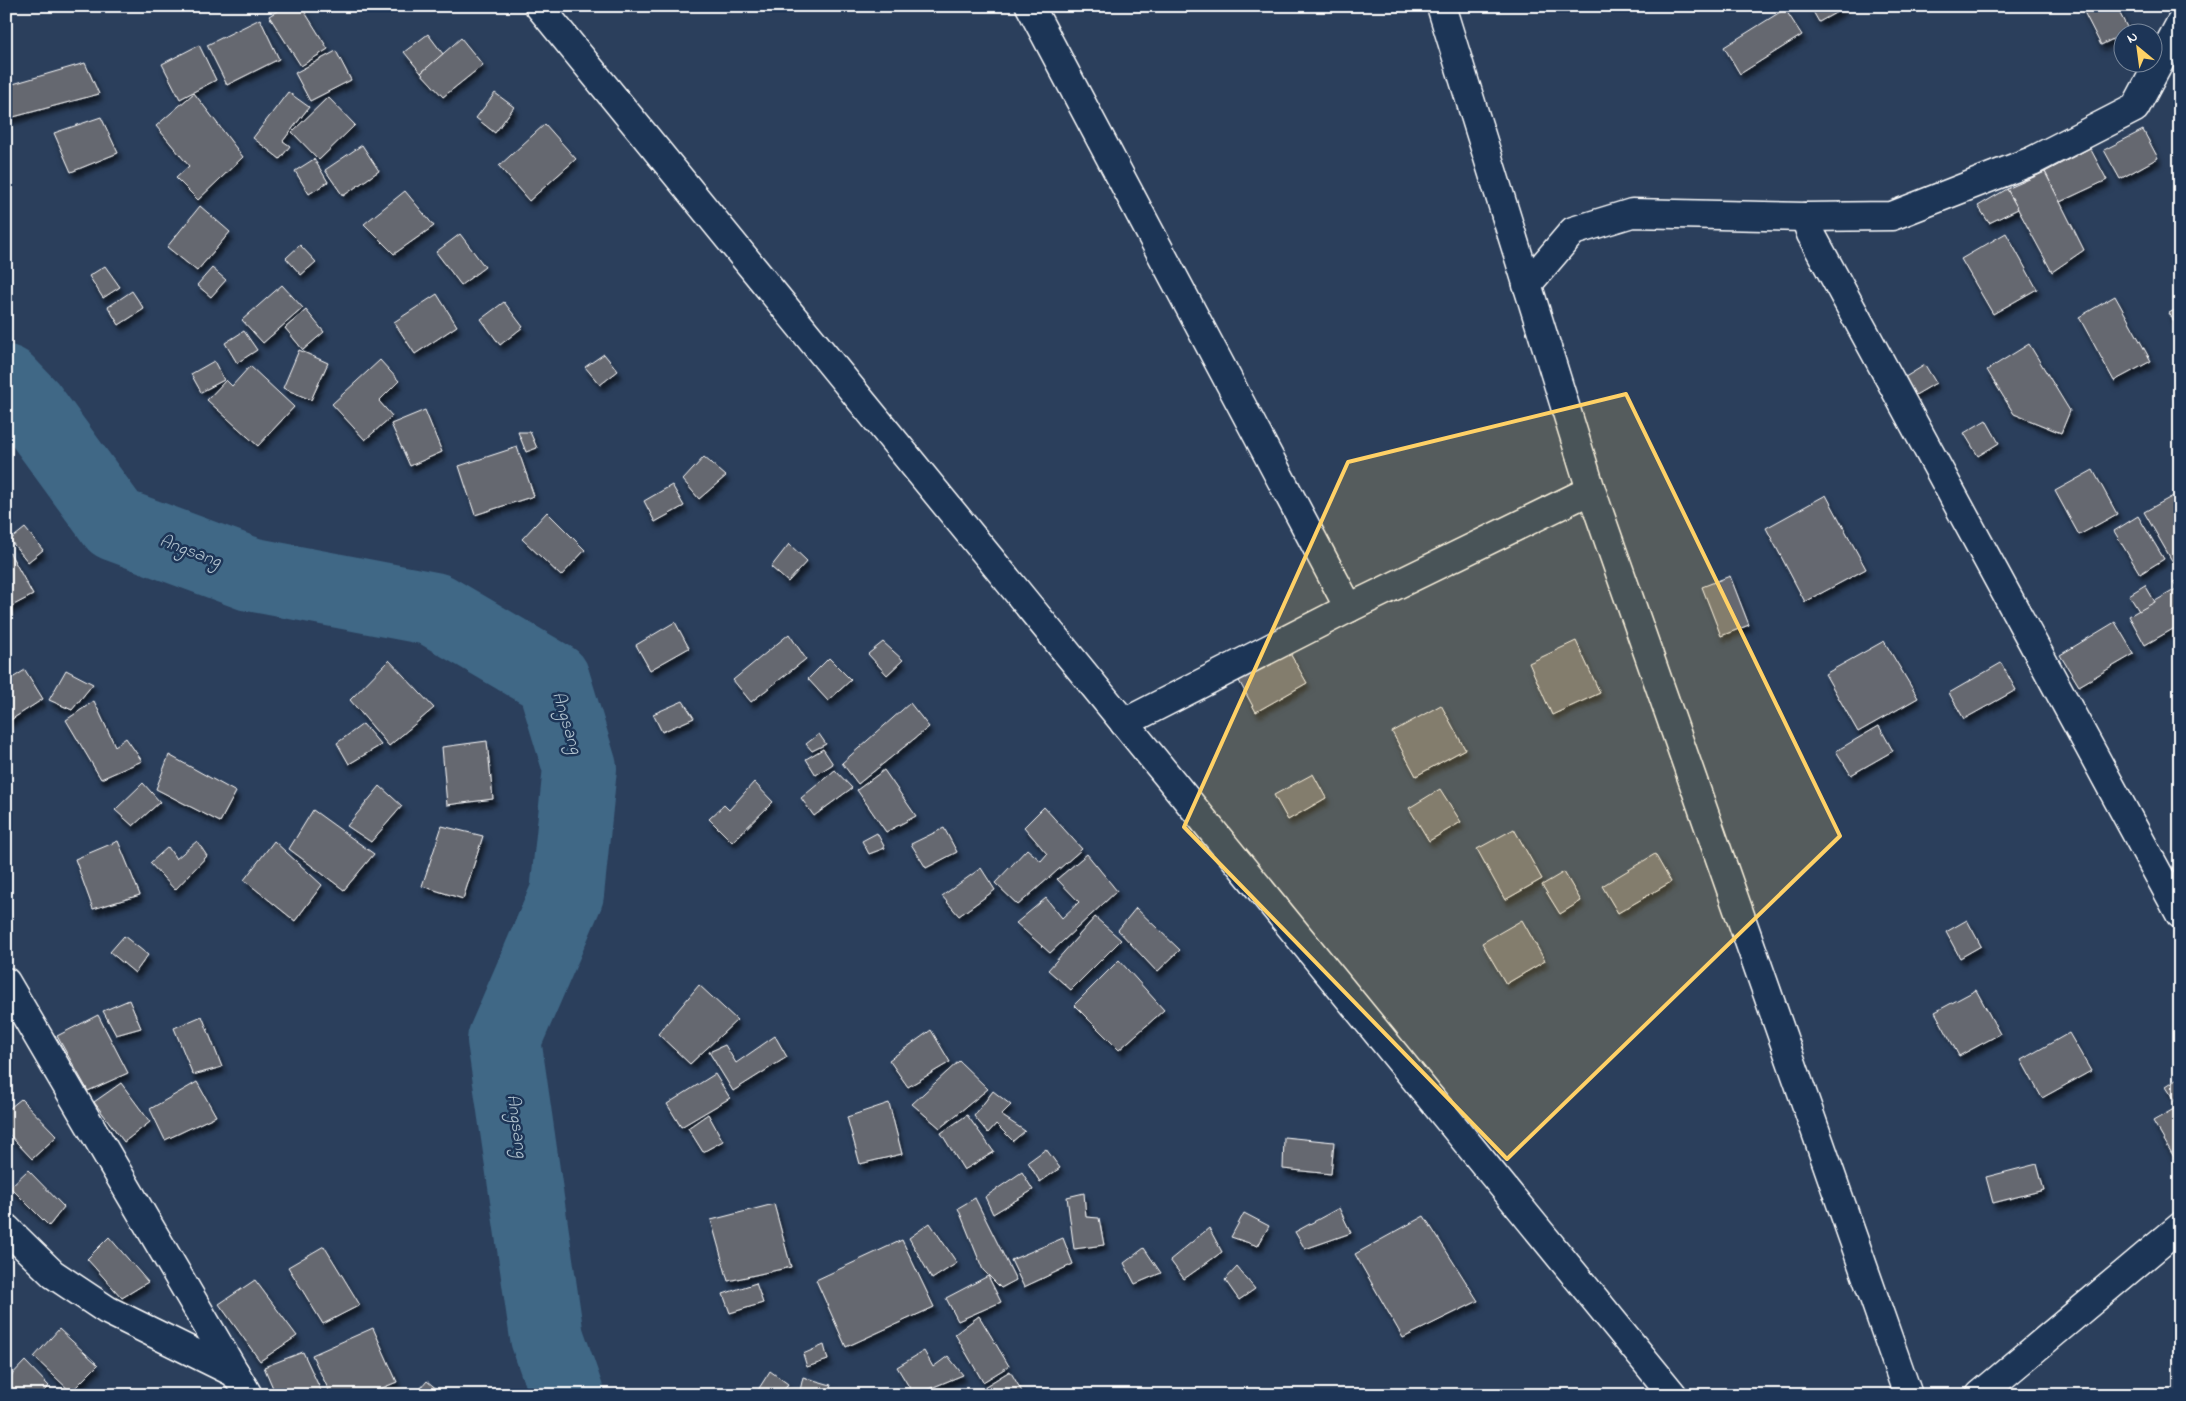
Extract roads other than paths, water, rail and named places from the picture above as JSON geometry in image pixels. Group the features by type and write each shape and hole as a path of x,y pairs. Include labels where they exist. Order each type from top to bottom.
{"street":[{"path":"539,6 1673,1395"},
{"path":"1030,6 1350,608"},
{"path":"1441,6 1591,490 1908,1395"},
{"path":"2174,6 2180,18"},
{"path":"1528,285 1573,230 1632,213 1805,217 1892,216 2032,161 2135,108 2180,24"},
{"path":"1805,217 1811,234 2180,914"},
{"path":"1124,723 1350,608 1591,490"},
{"path":"6,982 242,1384"},
{"path":"1980,1395 2180,1227"},
{"path":"6,1228 53,1274 107,1310 242,1384"}],"waterway":[{"name":"Angsang","path":"6,382 29,406 115,524 250,574 434,609 553,679 580,768 567,894 504,1040 547,1337 567,1395"}]}
